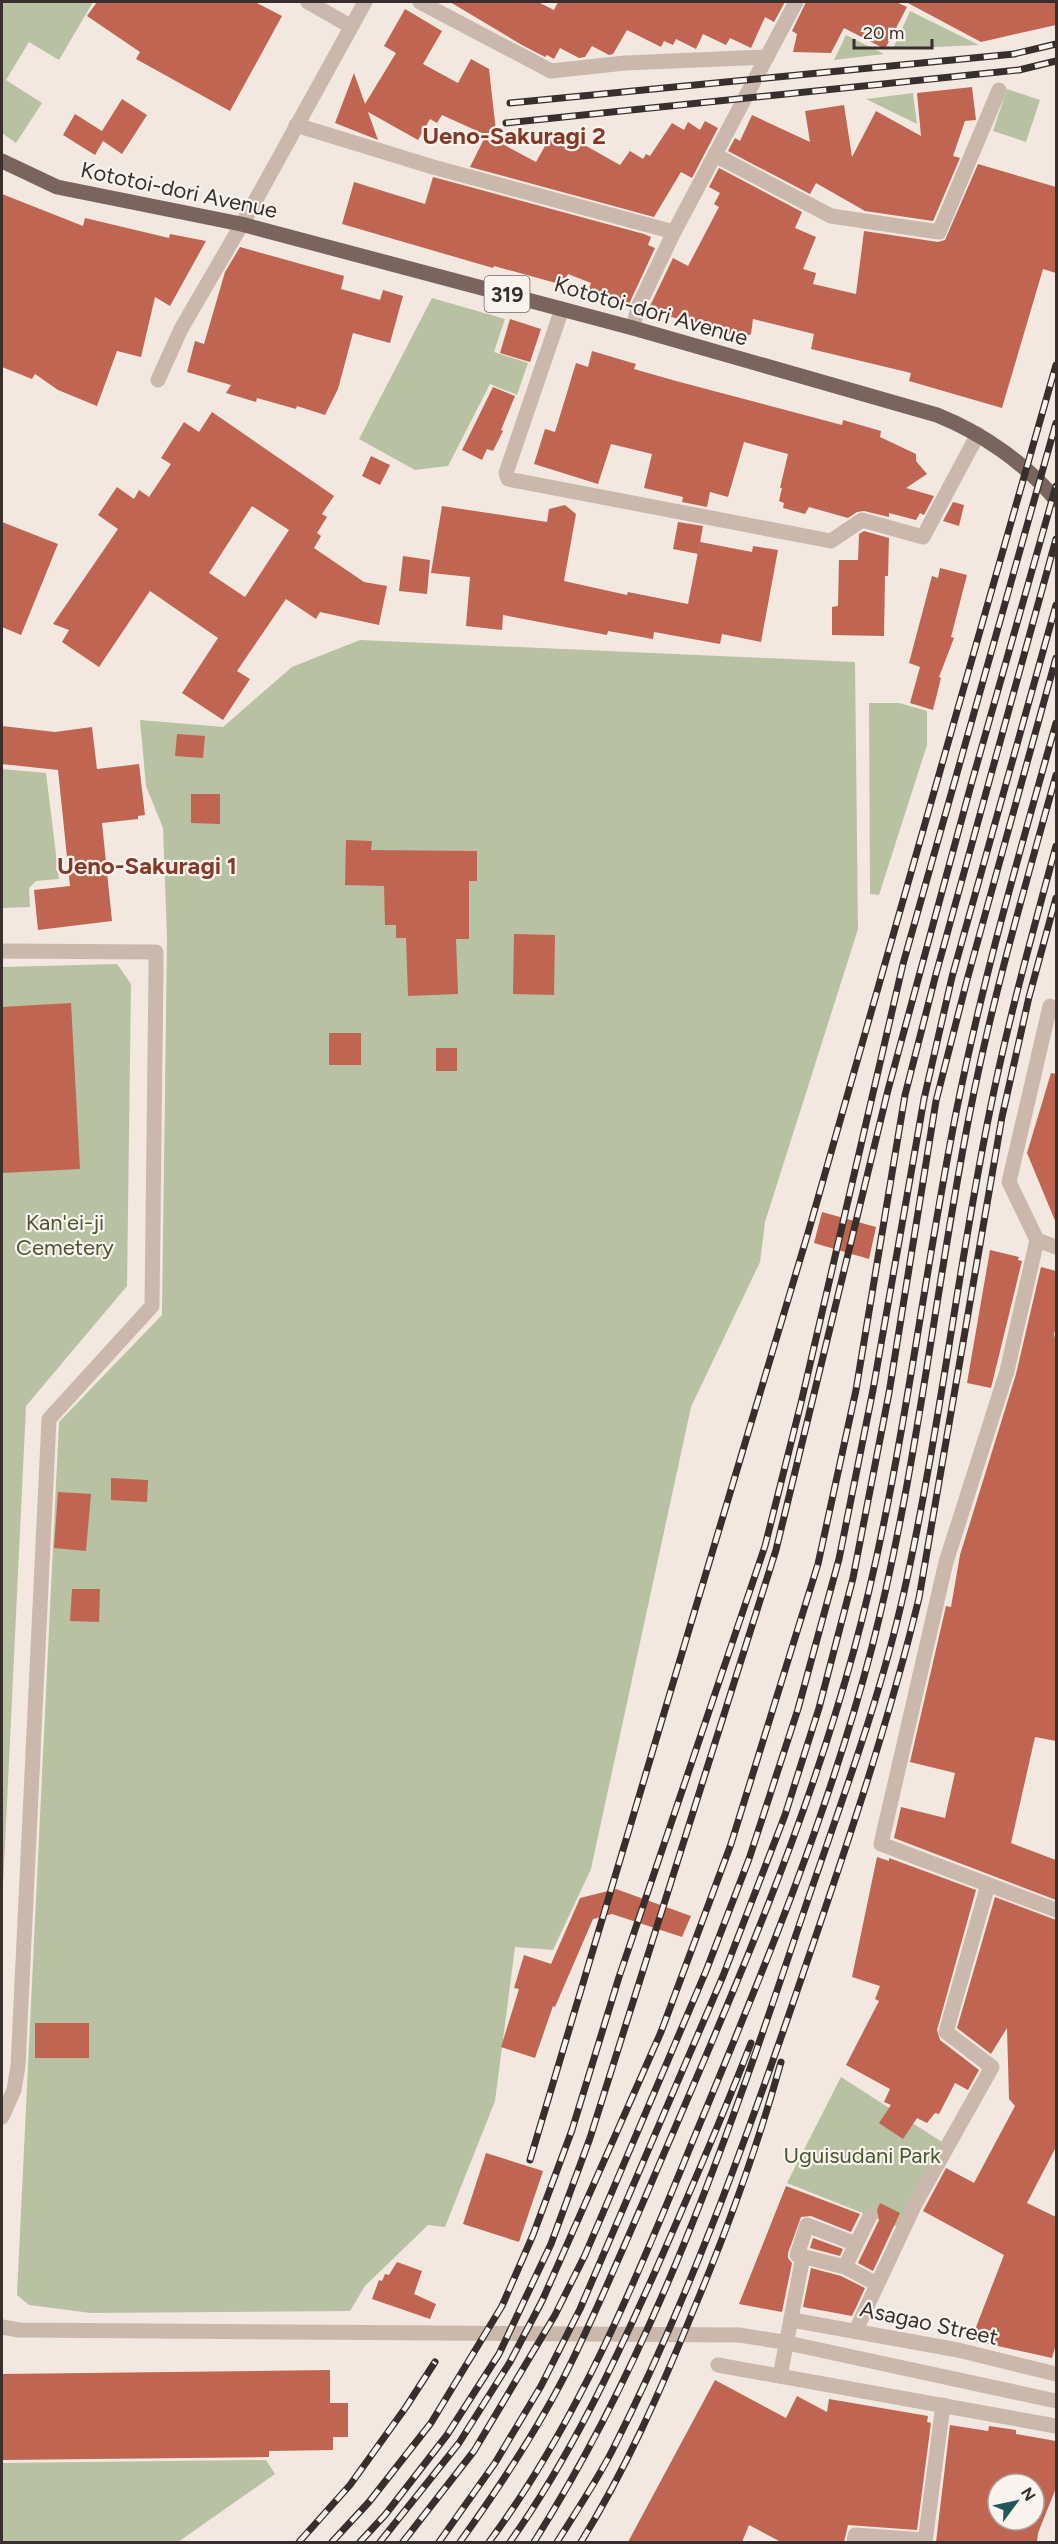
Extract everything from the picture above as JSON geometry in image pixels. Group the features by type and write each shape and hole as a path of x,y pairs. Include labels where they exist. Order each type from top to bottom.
{"main road":[{"name":"Kototoi-dori Avenue","path":"2,161 57,187 242,224 633,328 937,415 978,434 1005,452 1056,500"}],"street":[{"path":"308,2 350,26"},
{"path":"158,380 181,329 365,2"},
{"path":"420,2 551,71 625,63 764,62"},
{"path":"633,328 638,307 674,232 796,2"},
{"path":"715,156 831,216 939,232 999,90"},
{"path":"296,125 433,166 674,232"},
{"path":"562,309 506,473 508,478 831,540 862,519 922,537 978,434"},
{"path":"2,951 156,952 156,970 152,1306 49,1419 18,2066 14,2090 2,2117"},
{"path":"1050,1006 1009,1182 1037,1240 1007,1371 946,1562 881,1844 1056,1910"},
{"path":"1037,1240 1056,1246"},
{"path":"856,2330 915,2204 992,2067 946,2032 988,1885"},
{"path":"844,2267 870,2216"},
{"path":"856,2244 807,2225 797,2255 844,2267 878,2284"},
{"path":"780,2376 802,2256"},
{"name":"Asagao Street","path":"792,2320 958,2350 1056,2374"},
{"path":"2,2327 19,2330 739,2335 783,2342 1056,2401"},
{"path":"716,2367 780,2376 1056,2426"},
{"path":"854,2542 855,2535 925,2541 943,2405"}],"green space":[{"path":"2,2 93,2 59,60 29,42 6,80 42,103 16,143 2,133"},
{"path":"910,11 979,45 893,49"},
{"path":"846,35 884,54 834,60"},
{"path":"1007,89 1040,100 1026,142 993,131"},
{"path":"913,93 917,124 866,99"},
{"path":"432,298 505,319 494,352 528,363 517,395 490,384 448,466 415,470 359,439"},
{"path":"360,640 855,662 858,929 765,1222 760,1262 691,1407 591,1869 553,1950 515,1947 495,2101 445,2227 428,2225 365,2286 350,2311 91,2313 29,2305 17,2295 59,1422 162,1315 167,939 163,828 146,786 140,720 223,727 292,667"},
{"path":"869,703 899,703 927,711 927,745 879,895 870,894"},
{"path":"2,769 46,773 59,879 36,881 29,888 30,907 2,908"},
{"name":"Kan'ei-ji Cemetery","path":"117,964 131,984 127,1286 26,1406 2,1907 2,967"},
{"name":"Uguisudani Park","path":"841,2077 942,2142 898,2227 787,2183"},
{"path":"266,2460 275,2474 178,2542 2,2542 2,2463"}],"building":[{"path":"97,2 255,2 282,16 230,111 136,59 140,52 87,16"},
{"path":"450,2 538,2 554,10 558,2 785,2 774,22 765,17 751,48 730,38 726,45 703,34 696,49 676,39 673,45 664,41 661,47 627,30 613,54 609,55 592,46 585,57 579,58 560,48 554,59 522,45"},
{"path":"806,2 896,2 907,7 885,49 844,28 831,53 793,52 797,34 792,31"},
{"path":"906,2 1056,2 1056,25 981,42"},
{"path":"405,9 442,31 423,64 458,83 471,59 489,69 497,140 442,115 437,123 430,119 418,140 368,112 378,140 335,123 354,73 365,104 396,53 384,46"},
{"path":"972,87 976,120 965,121 953,156 960,158 933,221 865,211 816,183 810,194 728,151 735,138 740,141 752,115 810,142 805,111 844,105 852,157 876,111 921,136 917,93"},
{"path":"122,99 147,115 122,154 103,141 95,155 63,135 75,114 102,131"},
{"path":"705,121 718,128 692,178 681,172 654,217 470,167 486,135 536,162 549,139 567,148 572,138 620,165 630,151 643,159 646,154 650,156 672,123 684,130 688,122 700,130"},
{"path":"978,164 1056,187 1056,273 1043,269 1002,408 909,381 911,373 811,349 814,334 753,319 751,334 742,338 648,310 673,258 688,266 719,207 714,204 720,193 709,187 719,168 802,212 795,228 816,237 803,269 816,273 813,284 856,294 864,231 938,242 945,240"},
{"path":"433,177 651,237 648,245 655,248 629,304 588,292 591,283 568,274 563,285 494,266 493,268 342,224 354,182 425,204"},
{"path":"2,194 83,226 85,218 169,238 170,234 206,241 170,306 155,297 141,357 117,351 97,406 58,390 35,374 32,379 2,367"},
{"path":"240,247 344,276 341,289 380,300 383,290 403,296 390,343 353,333 338,389 325,415 297,406 296,409 257,398 256,402 226,393 231,385 187,372 195,341 204,344 225,272"},
{"path":"510,319 541,329 530,362 500,353"},
{"path":"592,351 636,364 634,369 676,381 842,425 843,420 881,431 880,437 916,454 916,461 927,474 906,488 934,496 924,515 920,513 916,520 889,513 889,517 864,511 857,512 848,518 809,507 805,514 783,508 784,503 779,501 782,488 780,488 788,454 744,442 728,497 710,492 707,507 682,502 683,497 644,488 652,454 611,444 598,484 534,464 545,429 555,432 576,363 588,367"},
{"path":"493,387 515,396 501,430 503,431 493,451 487,449 482,460 462,450"},
{"path":"212,412 334,496 322,514 327,517 317,533 321,536 314,548 364,582 387,586 379,625 320,612 316,619 286,599 237,671 250,679 223,720 182,693 218,638 150,591 99,667 62,642 69,630 53,624 118,529 98,515 117,487 134,499 139,490 149,497 171,464 161,458 184,422 199,432","holes":["252,506 289,530 245,597 209,573"]},
{"path":"371,456 390,465 380,485 362,476"},
{"path":"953,502 964,505 959,526 943,521"},
{"path":"565,505 576,514 564,581 627,595 628,592 688,604 700,542 752,552 753,546 778,550 761,642 722,634 720,644 654,632 653,639 608,631 607,635 503,615 502,630 466,626 470,577 431,573 442,506 547,522 549,509"},
{"path":"2,522 58,544 21,635 2,627"},
{"path":"678,522 703,526 698,554 673,549"},
{"path":"864,531 889,538 888,576 885,576 884,636 832,635 832,607 838,606 839,560 858,560 859,534"},
{"path":"403,556 430,560 427,594 399,591"},
{"path":"940,568 967,575 951,637 954,638 939,677 941,678 933,710 910,703 920,667 909,663 932,576 938,578"},
{"path":"2,726 55,732 92,727 97,769 139,764 145,815 138,816 138,819 102,823 112,921 38,930 34,890 70,886 58,770 2,764"},
{"path":"177,734 205,736 203,758 175,756"},
{"path":"191,794 220,794 220,824 191,823"},
{"path":"346,840 372,841 371,850 477,851 477,881 469,881 469,939 456,939 458,994 408,996 406,938 396,938 396,925 385,925 384,886 345,885"},
{"path":"514,934 555,935 554,995 513,994"},
{"path":"71,1003 80,1169 2,1173 2,1007"},
{"path":"329,1033 361,1033 361,1065 329,1065"},
{"path":"436,1048 457,1048 457,1071 436,1071"},
{"path":"1051,1073 1056,1074 1056,1223 1027,1153"},
{"path":"822,1212 876,1227 869,1259 814,1243"},
{"path":"990,1250 1019,1257 1018,1260 1022,1261 991,1388 967,1383"},
{"path":"1041,1267 1056,1271 1056,1328 1054,1334 1056,1342 1056,1741 1035,1737 1011,1843 1056,1860 1056,1900 894,1838 901,1807 945,1818 955,1773 910,1762 946,1606 951,1607 960,1555 1016,1374"},
{"path":"111,1478 148,1480 147,1502 111,1500"},
{"path":"58,1492 91,1494 86,1551 54,1548"},
{"path":"72,1589 100,1589 99,1622 70,1621"},
{"path":"877,1857 889,1861 889,1858 976,1890 937,2030 940,2040 979,2070 968,2090 955,2083 939,2114 935,2113 927,2123 917,2118 903,2139 879,2123 891,2105 884,2102 890,2089 846,2065 879,2001 875,1999 880,1986 852,1977"},
{"path":"616,1889 691,1916 682,1937 612,1914 593,1919 555,2007 553,2006 535,2058 501,2047 519,1989 514,1988 524,1955 551,1964 580,1898"},
{"path":"995,1897 1056,1920 1056,2147 1027,2203 1056,2217 1056,2344 1052,2358 971,2340 1004,2255 923,2211 946,2168 974,2183 1015,2106 1009,2099 1007,2028 991,2054 957,2028"},
{"path":"35,2023 89,2023 89,2058 35,2058"},
{"path":"486,2153 543,2171 519,2242 463,2224"},
{"path":"786,2186 860,2214 851,2232 811,2216 801,2217 788,2253 788,2258 792,2263 782,2312 739,2304"},
{"path":"880,2203 900,2213 873,2271 858,2263 879,2220 877,2210"},
{"path":"813,2238 843,2249 840,2256 810,2248"},
{"path":"397,2262 422,2271 414,2294 436,2304 430,2319 372,2299 379,2280 382,2281 385,2274 389,2275"},
{"path":"811,2268 841,2276 865,2288 852,2316 803,2307"},
{"path":"330,2370 330,2403 348,2403 348,2437 333,2437 333,2450 269,2451 269,2457 2,2460 2,2374"},
{"path":"715,2380 786,2418 797,2396 827,2412 829,2399 928,2416 927,2422 931,2423 917,2530 848,2525 844,2542 781,2542 749,2525 742,2542 628,2542"},
{"path":"950,2425 988,2431 989,2426 1016,2430 1016,2434 1056,2441 1056,2488 1046,2513 1046,2472 986,2472 986,2532 1038,2532 1037,2542 936,2542"}],"railway":[{"path":"510,103 1014,54 1056,44"},
{"path":"506,123 1019,70 1056,61"},
{"path":"530,2160 808,1233 1056,365"},
{"path":"332,2542 369,2502 431,2423 502,2306 533,2235 572,2130 619,1977 765,1546 801,1403 903,964 1056,423"},
{"path":"360,2542 385,2515 447,2435 499,2354 551,2244 590,2138 776,1550 888,1090 1056,486"},
{"path":"380,2542 459,2443 510,2362 542,2301 661,2032 731,1844 818,1564 856,1390 905,1095 1056,539"},
{"path":"403,2542 474,2451 555,2315 585,2255 706,1971 749,1859 798,1709 839,1559 873,1390 924,1099 952,977 1056,605"},
{"path":"439,2542 495,2463 541,2386 580,2309 723,1976 785,1815 819,1708 853,1578 889,1393 936,1101 1056,658"},
{"path":"460,2542 534,2431 584,2336 716,2033 767,1907 814,1780 854,1650 871,1583 898,1448 944,1176 967,1059 1003,915 1056,723"},
{"path":"489,2542 549,2451 625,2302 765,1964 834,1776 854,1712 888,1581 914,1448 970,1112 988,1027 1056,775"},
{"path":"534,2542 578,2469 617,2393 686,2238 746,2079 844,1797 883,1675 916,1533 996,1081 1056,846"},
{"path":"557,2542 593,2486 612,2451 688,2284 775,2055 877,1749 919,1598 1002,1117 1029,997 1056,898"},
{"path":"510,2542 553,2476 608,2373 682,2210 751,2043"},
{"path":"581,2542 627,2460 679,2345 740,2190 781,2062"},
{"path":"299,2542 350,2485 435,2362"}],"district":[{"name":"Ueno-Sakuragi 2","path":"514,135"},
{"name":"Ueno-Sakuragi 1","path":"147,865"}]}
